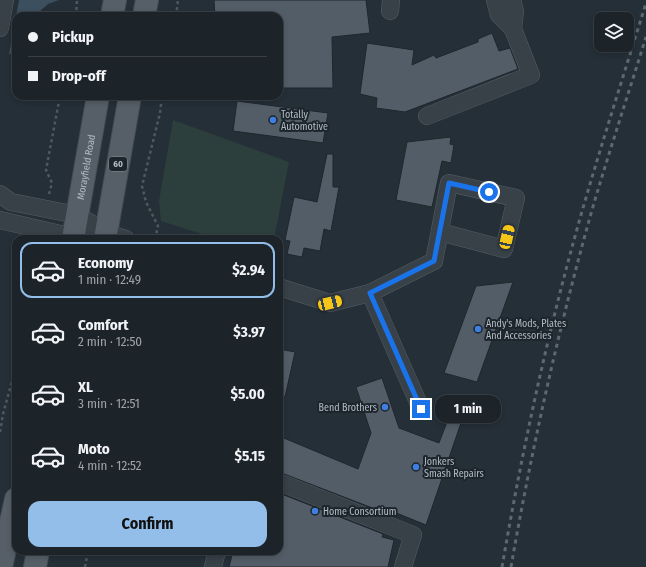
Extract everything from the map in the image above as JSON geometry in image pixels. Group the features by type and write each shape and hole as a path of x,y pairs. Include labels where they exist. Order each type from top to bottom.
{"main road":[{"path":"113,12 115,0"},
{"path":"145,12 147,0"},
{"name":"Morayfield Road","path":"74,235 97,100"},
{"name":"60","path":"113,235 130,100"},
{"path":"1,567 12,517"},
{"path":"34,567 37,555"}],"street":[{"path":"0,28 5,0"},
{"path":"427,116 531,75 513,29 499,15 495,0"},
{"path":"512,0 516,11 513,29"},
{"path":"283,288 330,303 370,293 434,261 449,183 516,198 504,249 440,232"},
{"path":"0,194 11,202 77,215 110,235"},
{"path":"0,220 61,235"},
{"path":"370,293 421,409"},
{"path":"283,484 413,535 403,567"},
{"path":"213,567 216,555"}],"path":[{"path":"76,12 77,0"},
{"path":"176,12 178,0"},
{"path":"46,209 52,183 46,170 59,100"},
{"path":"156,235 158,226 146,202 142,186 160,113 162,100"},
{"path":"0,432 3,414 12,381"},
{"path":"85,567 87,555"}],"green space":[{"path":"173,120 289,162 275,235 205,235 161,221 159,201"}],"water":[{"path":"19,0 59,0 48,4 39,12 17,12"},
{"path":"12,38 12,54 9,54"}],"building":[{"path":"214,0 366,0 370,33 332,37 333,88 283,88 283,12 215,12"},
{"path":"492,33 499,51 510,48 518,69 405,112 376,108 377,98 360,94 367,43 414,50 412,65 434,55 436,58 478,42 478,39"},
{"path":"237,101 328,113 323,143 233,131"},
{"path":"451,137 450,144 454,145 451,163 442,161 432,207 396,200 407,142"},
{"path":"327,154 333,154 333,187 339,187 331,231 324,229 320,251 304,248 302,257 287,254 290,241 285,240 294,197 317,202"},
{"name":"Andy's Mods, Plates And Accessories","path":"513,282 477,382 444,373 476,286"},
{"path":"283,350 295,352 285,397 283,397"},
{"path":"382,378 399,428 439,443 450,414 462,420 426,525 389,510 388,514 283,474 283,438 358,469 371,433 356,387"},
{"path":"283,495 383,534 382,537 394,540 388,567 229,567 232,555 283,555"}],"railway":[{"path":"502,567 528,431 559,297 591,182 646,3"},
{"path":"511,567 537,432 568,298 592,210 646,37"}],"place":[{"name":"Totally Automotive","path":"273,120"},
{"name":"Andy's Mods, Plates And Accessories","path":"478,329"},
{"name":"Bend Brothers","path":"385,407"},
{"name":"Jonkers Smash Repairs","path":"416,467"},
{"name":"Home Consortium","path":"315,511"}],"route":[{"path":"421,409 370,293 434,261 449,183 489,192"}]}
